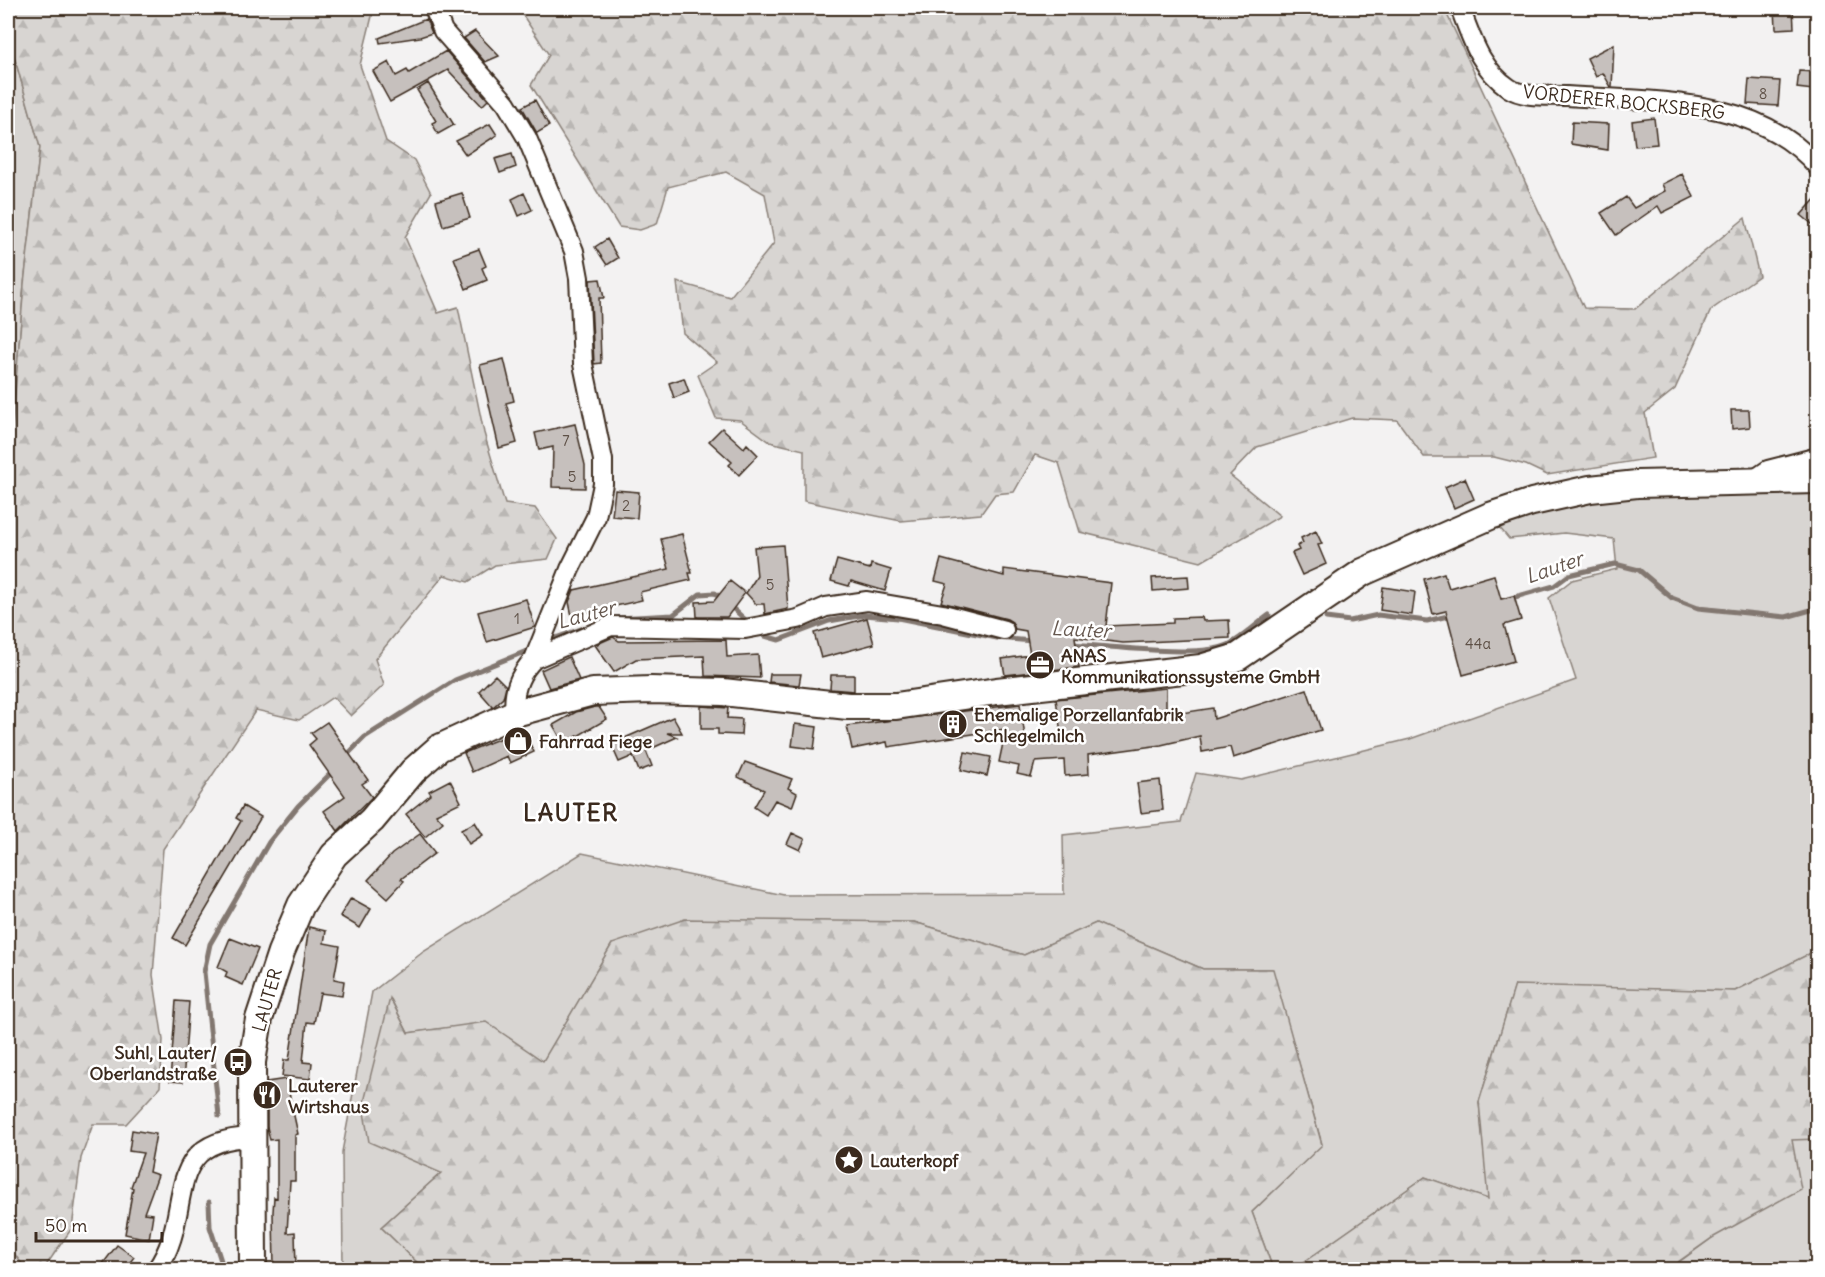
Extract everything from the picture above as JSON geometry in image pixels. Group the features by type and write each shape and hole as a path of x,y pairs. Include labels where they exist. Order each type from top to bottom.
{"street":[{"path":"434,8 443,31 506,103 527,138 574,251 579,278 584,364 603,460 603,484 596,517 534,659"},
{"name":"VORDERER BOCKSBERG","path":"1460,8 1485,67 1518,93 1691,105 1739,114 1775,131 1802,148 1818,167"},
{"path":"1748,484 1768,470 1818,457"},
{"name":"LAUTER","path":"253,1269 252,1062 259,1019 281,951 301,905 334,855 372,819 412,771 439,748 515,713 593,693 651,690 723,692 848,706 896,706 1038,686 1201,668 1238,657 1363,572 1472,524 1532,502 1590,489 1638,483 1748,484 1818,480"},
{"path":"515,713 513,697 525,668 534,659 611,626 745,629 798,619 826,607 867,601 943,614 1004,630"},
{"path":"156,1269 174,1237 188,1166 202,1151 222,1140 252,1137"}],"green space":[{"path":"8,8 374,8 360,65 386,141 414,160 431,193 405,237 438,313 458,307 484,433 505,504 535,508 557,539 548,559 495,565 468,582 444,575 375,659 384,685 351,716 333,697 299,720 256,710 163,849 153,975 163,1040 160,1087 126,1124 93,1124 81,1158 72,1228 43,1270 26,1269 8,1246 8,478 24,284 40,147 8,35"},
{"path":"518,8 1444,8 1584,308 1635,309 1745,218 1759,276 1711,310 1675,389 1645,413 1653,458 1547,475 1526,465 1494,457 1424,457 1397,420 1352,418 1257,447 1230,475 1280,516 1201,562 1080,532 1059,463 1035,455 1014,492 995,494 981,514 901,521 804,501 804,450 770,442 740,420 716,418 698,375 717,362 683,333 677,282 730,297 774,243 765,194 726,172 668,187 657,224 640,230 619,227 531,85 549,55"},
{"path":"8,35 40,147 24,284 8,478"},
{"path":"1817,480 1817,950 1735,991 1515,986 1479,1102 1489,1200 1425,1177 1294,1269 1273,1269 1252,1212 1322,1144 1272,969 1203,969 1096,923 1024,955 914,922 612,944 543,1062 486,1023 408,1033 391,999 441,1173 381,1227 424,1269 343,1270 342,1152 372,992 423,952 582,853 784,895 1064,894 1063,835 1181,822 1196,773 1241,780 1410,739 1576,680 1549,598 1572,580 1617,569 1614,539 1564,533 1509,539 1490,516 1532,502"},
{"path":"685,919 914,922 1024,955 1096,923 1203,969 1273,969 1322,1145 1252,1212 1273,1269 424,1269 381,1227 441,1173 369,1142 363,1106 390,998 408,1033 486,1022 543,1061 612,944"},
{"path":"1817,950 1817,1139 1792,1140 1801,1189 1712,1238 1668,1269 1294,1269 1425,1177 1488,1199 1479,1102 1515,985 1735,991"},
{"path":"1792,1139 1817,1139 1817,1269 1668,1270 1712,1238"}],"building":[{"path":"1775,8 1793,8 1794,28 1776,29"},
{"path":"426,19 432,33 380,43 379,38"},
{"path":"475,31 499,56 485,62 464,38"},
{"path":"1614,44 1611,87 1603,73 1596,77 1587,58"},
{"path":"446,51 488,100 482,106 448,70 390,102 373,71 389,62 396,76 407,70 409,73"},
{"path":"1799,71 1815,72 1813,90 1797,88"},
{"path":"1749,79 1780,81 1778,106 1747,104"},
{"path":"428,83 454,125 438,134 432,123 436,121 417,90"},
{"path":"535,100 549,126 537,133 522,107"},
{"path":"1654,118 1657,144 1635,146 1632,121"},
{"path":"1572,122 1609,124 1608,150 1571,144"},
{"path":"490,124 497,135 466,155 456,141"},
{"path":"512,154 516,167 500,173 495,159"},
{"path":"1682,174 1694,197 1662,213 1658,206 1616,235 1601,213 1626,197 1634,208 1665,191 1662,184"},
{"path":"462,193 470,218 443,226 436,201"},
{"path":"524,193 532,210 519,216 512,199"},
{"path":"1818,196 1818,229 1801,215"},
{"path":"607,239 618,258 607,265 595,247"},
{"path":"479,249 486,266 482,268 487,280 466,289 454,258"},
{"path":"600,279 604,298 599,298 601,363 594,364 590,280"},
{"path":"504,359 514,401 506,403 517,443 499,448 480,365"},
{"path":"684,378 689,392 674,398 669,383"},
{"path":"1731,410 1749,410 1750,427 1732,429"},
{"path":"575,424 585,465 585,488 552,487 553,447 539,450 535,433"},
{"path":"722,428 744,448 747,444 758,455 739,475 729,465 732,462 709,441"},
{"path":"1465,478 1474,499 1454,508 1445,487"},
{"path":"615,490 639,492 637,518 612,516"},
{"path":"1316,531 1322,544 1318,545 1326,564 1302,575 1292,553 1299,550 1297,546 1303,543 1301,538"},
{"path":"682,534 692,573 689,573 691,580 640,592 642,600 572,616 569,602 574,590 669,569 661,539"},
{"path":"783,545 788,609 765,614 764,604 756,604 746,593 757,576 754,547"},
{"path":"941,559 1004,576 1004,569 1111,583 1106,626 1173,623 1173,618 1202,617 1203,621 1229,620 1230,638 1123,643 1075,637 1079,667 1005,675 1002,659 1030,655 1026,631 1015,629 1012,622 1007,619 941,602 947,584 935,581"},
{"path":"837,560 870,569 871,564 891,570 885,591 851,581 849,586 831,581"},
{"path":"1444,573 1449,588 1494,575 1501,599 1514,596 1521,620 1504,625 1514,661 1463,675 1446,611 1433,614 1424,579"},
{"path":"1188,576 1189,588 1153,591 1152,578"},
{"path":"730,581 745,593 727,617 697,617 696,602 714,601"},
{"path":"1383,587 1415,592 1412,615 1380,610"},
{"path":"526,599 535,627 487,642 478,612"},
{"path":"867,618 874,644 821,658 814,633"},
{"path":"613,637 619,641 726,640 727,657 758,655 760,678 705,676 704,656 636,659 614,672 595,645"},
{"path":"569,657 579,680 549,688 541,670"},
{"path":"770,674 801,674 799,685 769,682"},
{"path":"495,675 506,686 503,698 493,707 479,691"},
{"path":"831,675 854,675 854,691 830,689"},
{"path":"1166,688 1166,709 1173,708 1175,714 1213,708 1214,719 1307,689 1321,730 1233,758 1230,747 1202,752 1200,736 1161,745 1088,755 1089,774 1065,776 1064,760 1035,762 1031,777 1017,774 1019,766 999,762 1006,729 888,747 887,742 852,749 847,726 1020,704 1026,743 1062,740 1056,699"},
{"path":"701,706 728,708 727,718 742,719 741,735 718,734 718,729 701,729"},
{"path":"599,707 607,719 564,744 553,725 576,712"},
{"path":"673,717 682,733 667,733 677,737 646,751 652,766 639,771 633,756 619,762 611,744"},
{"path":"327,722 368,780 362,784 372,797 338,831 324,811 345,796 309,745 316,739 311,733"},
{"path":"795,724 817,727 814,749 792,746"},
{"path":"523,729 534,752 510,763 507,756 472,772 464,753"},
{"path":"965,752 991,757 987,776 961,770"},
{"path":"745,762 792,779 788,788 797,793 792,807 775,800 766,815 754,807 764,790 738,777"},
{"path":"450,780 461,802 436,814 443,822 425,837 406,814 431,794 429,791"},
{"path":"1160,780 1163,810 1141,813 1137,783"},
{"path":"243,806 261,817 185,945 173,938 241,821 236,818"},
{"path":"475,822 483,835 469,844 461,830"},
{"path":"792,833 805,839 800,850 787,844"},
{"path":"420,834 435,853 401,879 404,881 388,898 368,880 392,854"},
{"path":"351,898 371,909 360,928 340,916"},
{"path":"309,927 326,931 324,943 340,946 334,979 344,981 342,996 320,993 314,1023 307,1022 303,1062 312,1063 310,1079 282,1076 284,1060 289,1060"},
{"path":"230,938 258,949 243,985 225,977 227,972 218,967"},
{"path":"176,1001 189,1002 183,1082 170,1081"},
{"path":"286,1079 298,1134 295,1135 295,1181 290,1181 287,1233 295,1232 296,1269 274,1269 273,1212 274,1197 277,1198 277,1139 270,1140 267,1127 267,1082"},
{"path":"132,1130 156,1134 149,1172 158,1175 144,1213 153,1214 149,1239 125,1234 133,1188 131,1187 143,1153 129,1151"},
{"path":"117,1245 134,1257 125,1269 99,1269"}],"waterway":[{"name":"Lauter","path":"1508,599 1554,586 1569,575 1615,564 1639,570 1672,598 1698,608 1786,617 1818,608"},
{"name":"Lauter","path":"618,618 673,615 700,594 715,593 722,599"},
{"name":"Lauter","path":"729,605 749,623"},
{"name":"Lauter","path":"759,631 765,636 779,640 829,621 865,615 898,618 997,638 1032,641"},
{"name":"Lauter","path":"1071,644 1175,651 1215,649 1233,642 1269,615"},
{"name":"Lauter","path":"1326,618 1350,621 1378,615 1427,621 1452,615"},
{"name":"Lauter","path":"547,641 592,625"},
{"name":"Lauter","path":"346,756 365,737 455,680 534,648"},
{"name":"Lauter","path":"219,1116 204,972 210,944 269,842 298,806 334,770"},
{"name":"Lauter","path":"209,1202 210,1227 224,1270"}],"place":[{"name":"ANAS Kommunikationssysteme GmbH","path":"1040,665"},
{"name":"Ehemalige Porzellanfabrik Schlegelmilch","path":"953,724"},
{"name":"Fahrrad Fiege","path":"518,741"},
{"name":"Suhl, Lauter/ Oberlandstraße","path":"238,1062"},
{"name":"Lauterer Wirtshaus","path":"267,1095"},
{"name":"Lauterkopf","path":"849,1160"}],"district":[{"name":"LAUTER","path":"571,812"}]}
